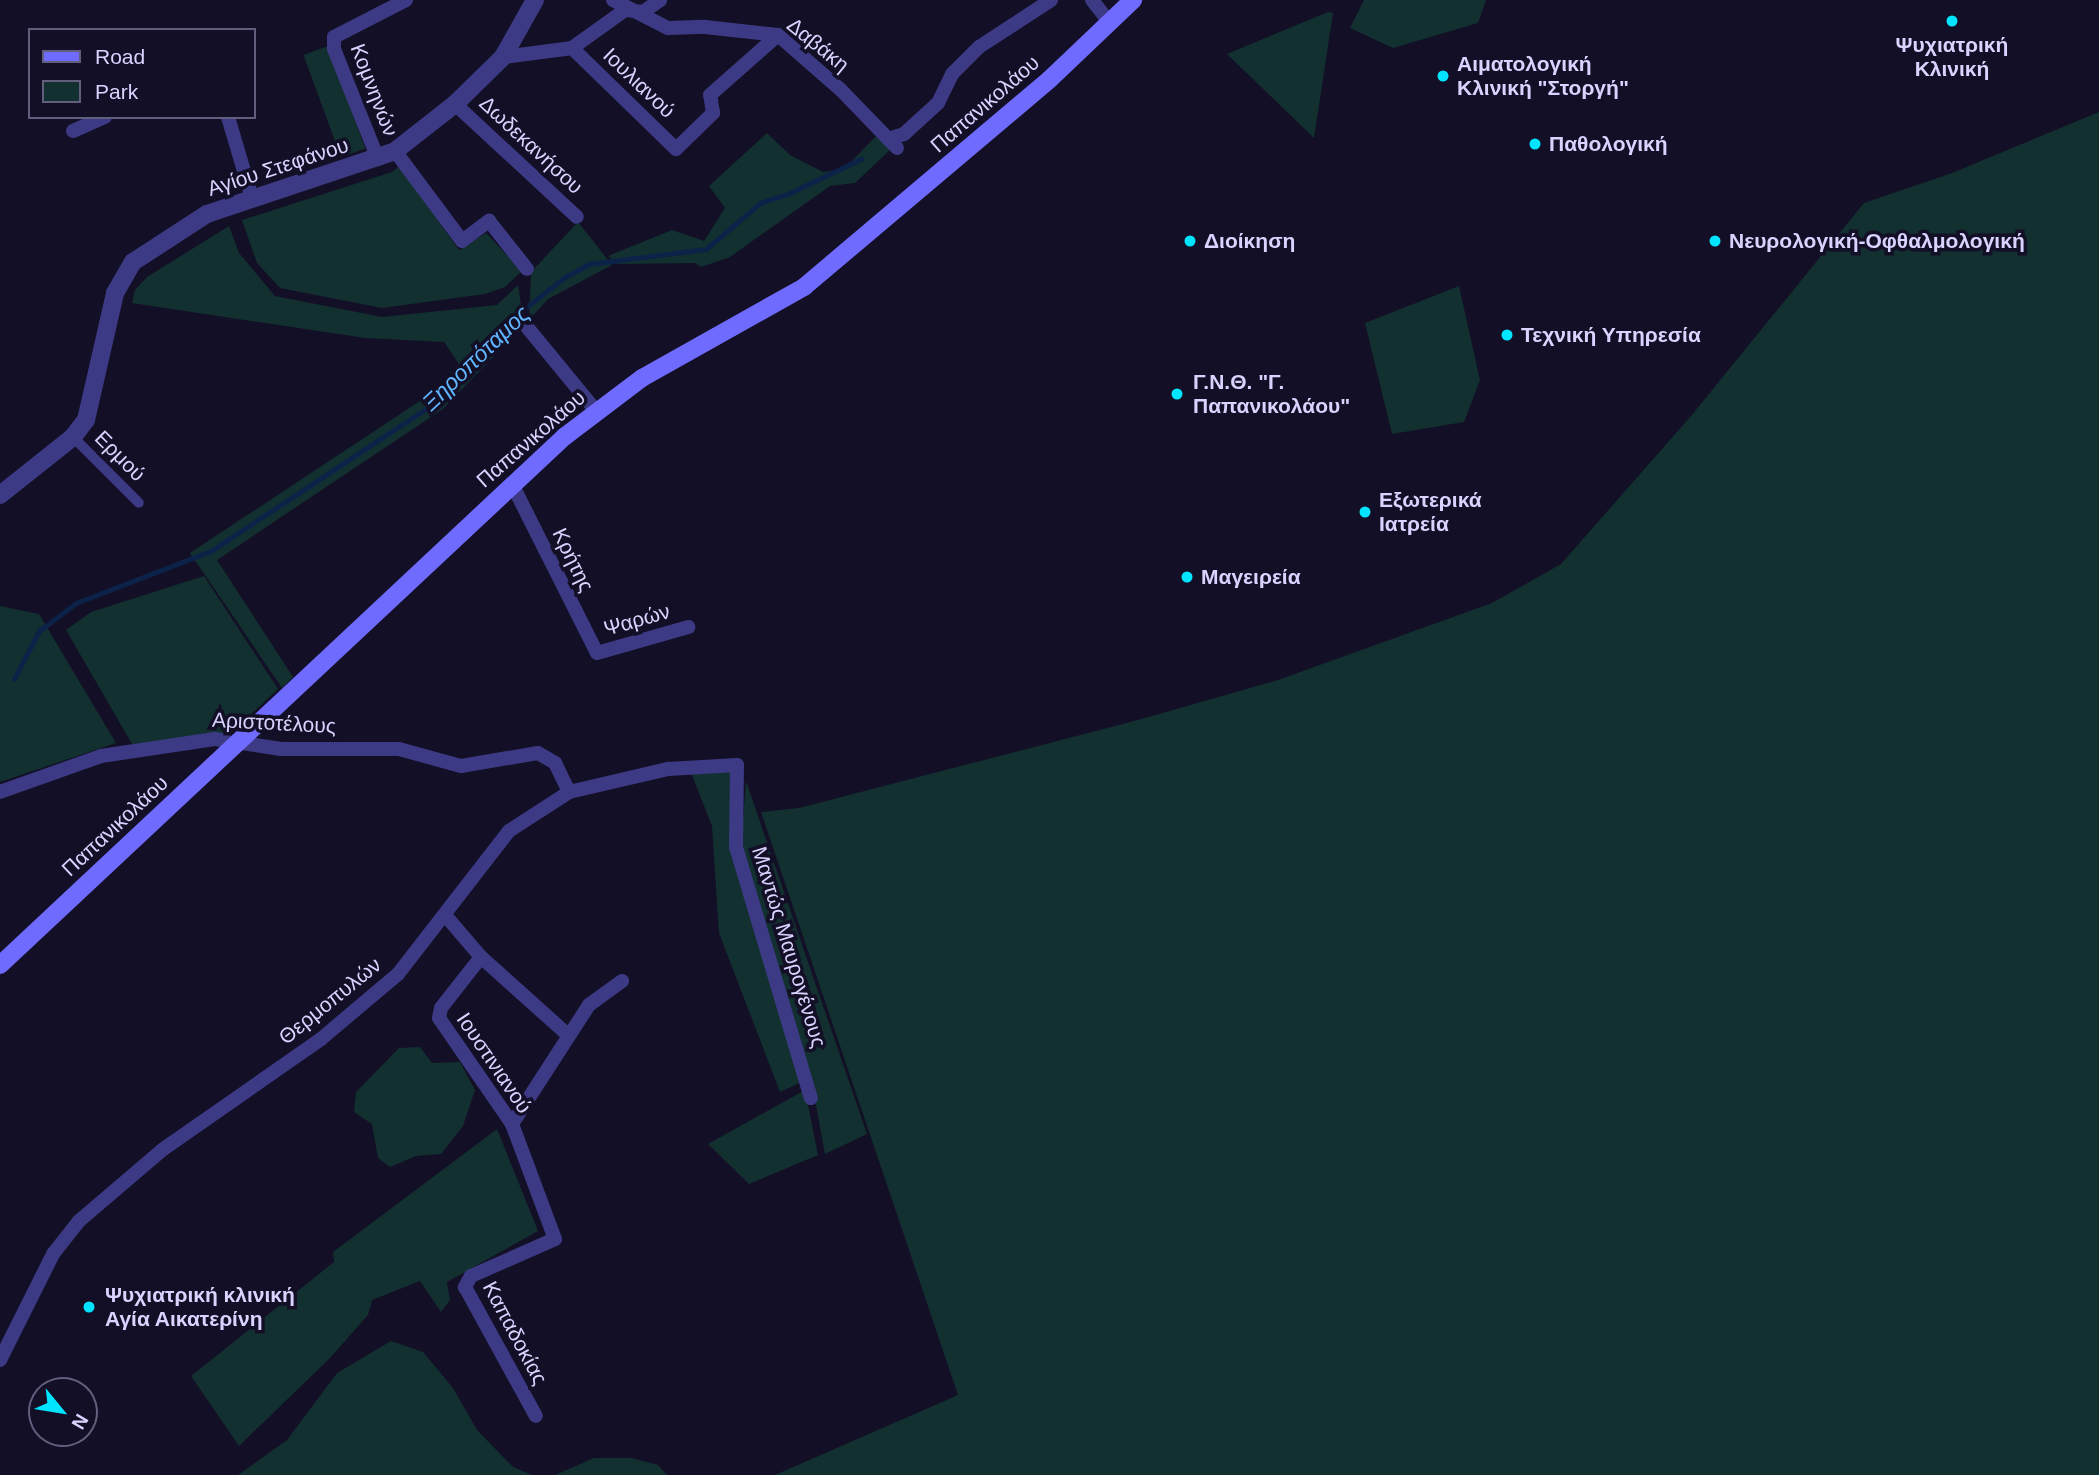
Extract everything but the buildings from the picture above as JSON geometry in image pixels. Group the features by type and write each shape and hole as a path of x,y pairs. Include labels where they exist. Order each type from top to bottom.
{"main road":[{"name":"Παπανικολάου","path":"0,965 512,484 596,411 680,355 804,287 1050,79 1133,0"}],"street":[{"name":"Κομνηνών","path":"378,159 334,49 334,37 406,0"},
{"name":"Αγίου Στεφάνου","path":"0,495 73,437 92,407 115,293 123,275 149,249 207,214 378,159 395,151 456,104 503,57 535,0"},
{"name":"Δαβάκη","path":"613,0 625,10 668,28 705,27 778,35 893,144 938,103 953,74 979,47 1051,0"},
{"path":"503,57 572,48 625,10 643,12 660,0"},
{"path":"1092,0 1109,22"},
{"name":"Ιουλιανού","path":"572,48 676,149 711,115 710,95 778,35"},
{"name":"Δωδεκανήσου","path":"456,104 578,217"},
{"path":"73,131 100,119"},
{"path":"229,119 252,198"},
{"path":"395,151 462,240 489,221 527,269"},
{"path":"527,327 596,411"},
{"name":"Ερμού","path":"73,437 139,503"},
{"name":"Κρήτης","path":"512,484 597,653"},
{"name":"Ψαρών","path":"597,653 688,627"},
{"name":"Αριστοτέλους","path":"0,792 130,750 203,740 239,741 281,749 399,749 461,766 538,753 555,763 569,792"},
{"name":"Θερμοπυλών","path":"0,1359 53,1254 82,1218 162,1150 321,1039 398,974 509,831 569,792 668,769 737,765"},
{"name":"Μαντώς Μαυρογένους","path":"737,765 736,847 811,1098"},
{"path":"445,915 481,957 568,1035"},
{"name":"Ιουστινιανού","path":"481,957 441,1008 439,1018 512,1124 554,1241"},
{"path":"512,1124 589,1005 622,981"},
{"name":"Καπαδοκίας","path":"536,1416 466,1283 554,1241"}],"green space":[{"path":"1364,0 1486,0 1478,23 1393,48 1350,28"},
{"path":"1328,12 1333,13 1314,138 1227,54"},
{"path":"328,46 365,148 341,157 304,55"},
{"path":"2099,112 2099,1475 775,1475 958,1395 761,812 799,808 1138,720 1278,680 1492,603 1561,564 1691,416 1864,203 1952,173"},
{"path":"880,132 893,147 855,183 830,186 730,257 701,267 695,263 618,264 608,256 672,230 704,241 725,208 709,186 767,133 790,155 823,172 844,169"},
{"path":"399,166 459,250 486,233 522,271 505,287 485,294 382,308 280,288 257,263 242,220 392,172"},
{"path":"578,222 612,265 548,299 529,320 531,272"},
{"path":"229,226 239,253 275,296 382,317 497,305 518,285 524,325 443,409 217,560 293,677 282,688 190,553 432,393 459,364 444,342 365,338 132,303 135,290 147,277"},
{"path":"1459,286 1480,380 1464,422 1392,434 1365,323"},
{"path":"204,576 278,689 230,734 132,744 66,630 91,612"},
{"path":"0,606 39,614 116,743 0,782"},
{"path":"733,768 731,847 804,1081 780,1092 719,933 712,826 690,770"},
{"path":"746,781 867,1134 825,1154 813,1089 741,847"},
{"path":"420,1047 432,1063 460,1062 475,1090 463,1126 441,1154 416,1156 390,1167 378,1158 372,1124 354,1112 356,1092 399,1048"},
{"path":"805,1090 818,1155 749,1184 708,1144"},
{"path":"497,1129 538,1231 447,1282 450,1300 441,1312 420,1281 372,1300 368,1315 330,1358 239,1446 191,1376 334,1262 333,1252"},
{"path":"391,1341 423,1352 453,1388 477,1430 513,1467 532,1475 238,1475 287,1440 337,1373"},
{"path":"594,1458 631,1458 658,1465 667,1475 555,1475"}],"waterway":[{"name":"Ξηροπόταμος","path":"14,679 39,631 76,603 211,551 439,400 511,319 565,277 589,264 706,249 760,203 790,193 861,159"}],"place":[{"name":"Ψυχιατρική Κλινική","path":"1952,21"},
{"name":"Αιματολογική Κλινική \"Στοργή\"","path":"1443,76"},
{"name":"Παθολογική","path":"1535,144"},
{"name":"Διοίκηση","path":"1190,241"},
{"name":"Νευρολογική-Οφθαλμολογική","path":"1715,241"},
{"name":"Τεχνική Υπηρεσία","path":"1507,335"},
{"name":"Γ.Ν.Θ. \"Γ. Παπανικολάου\"","path":"1177,394"},
{"name":"Εξωτερικά Ιατρεία","path":"1365,512"},
{"name":"Μαγειρεία","path":"1187,577"},
{"name":"Ψυχιατρική κλινική Αγία Αικατερίνη","path":"89,1307"}]}
